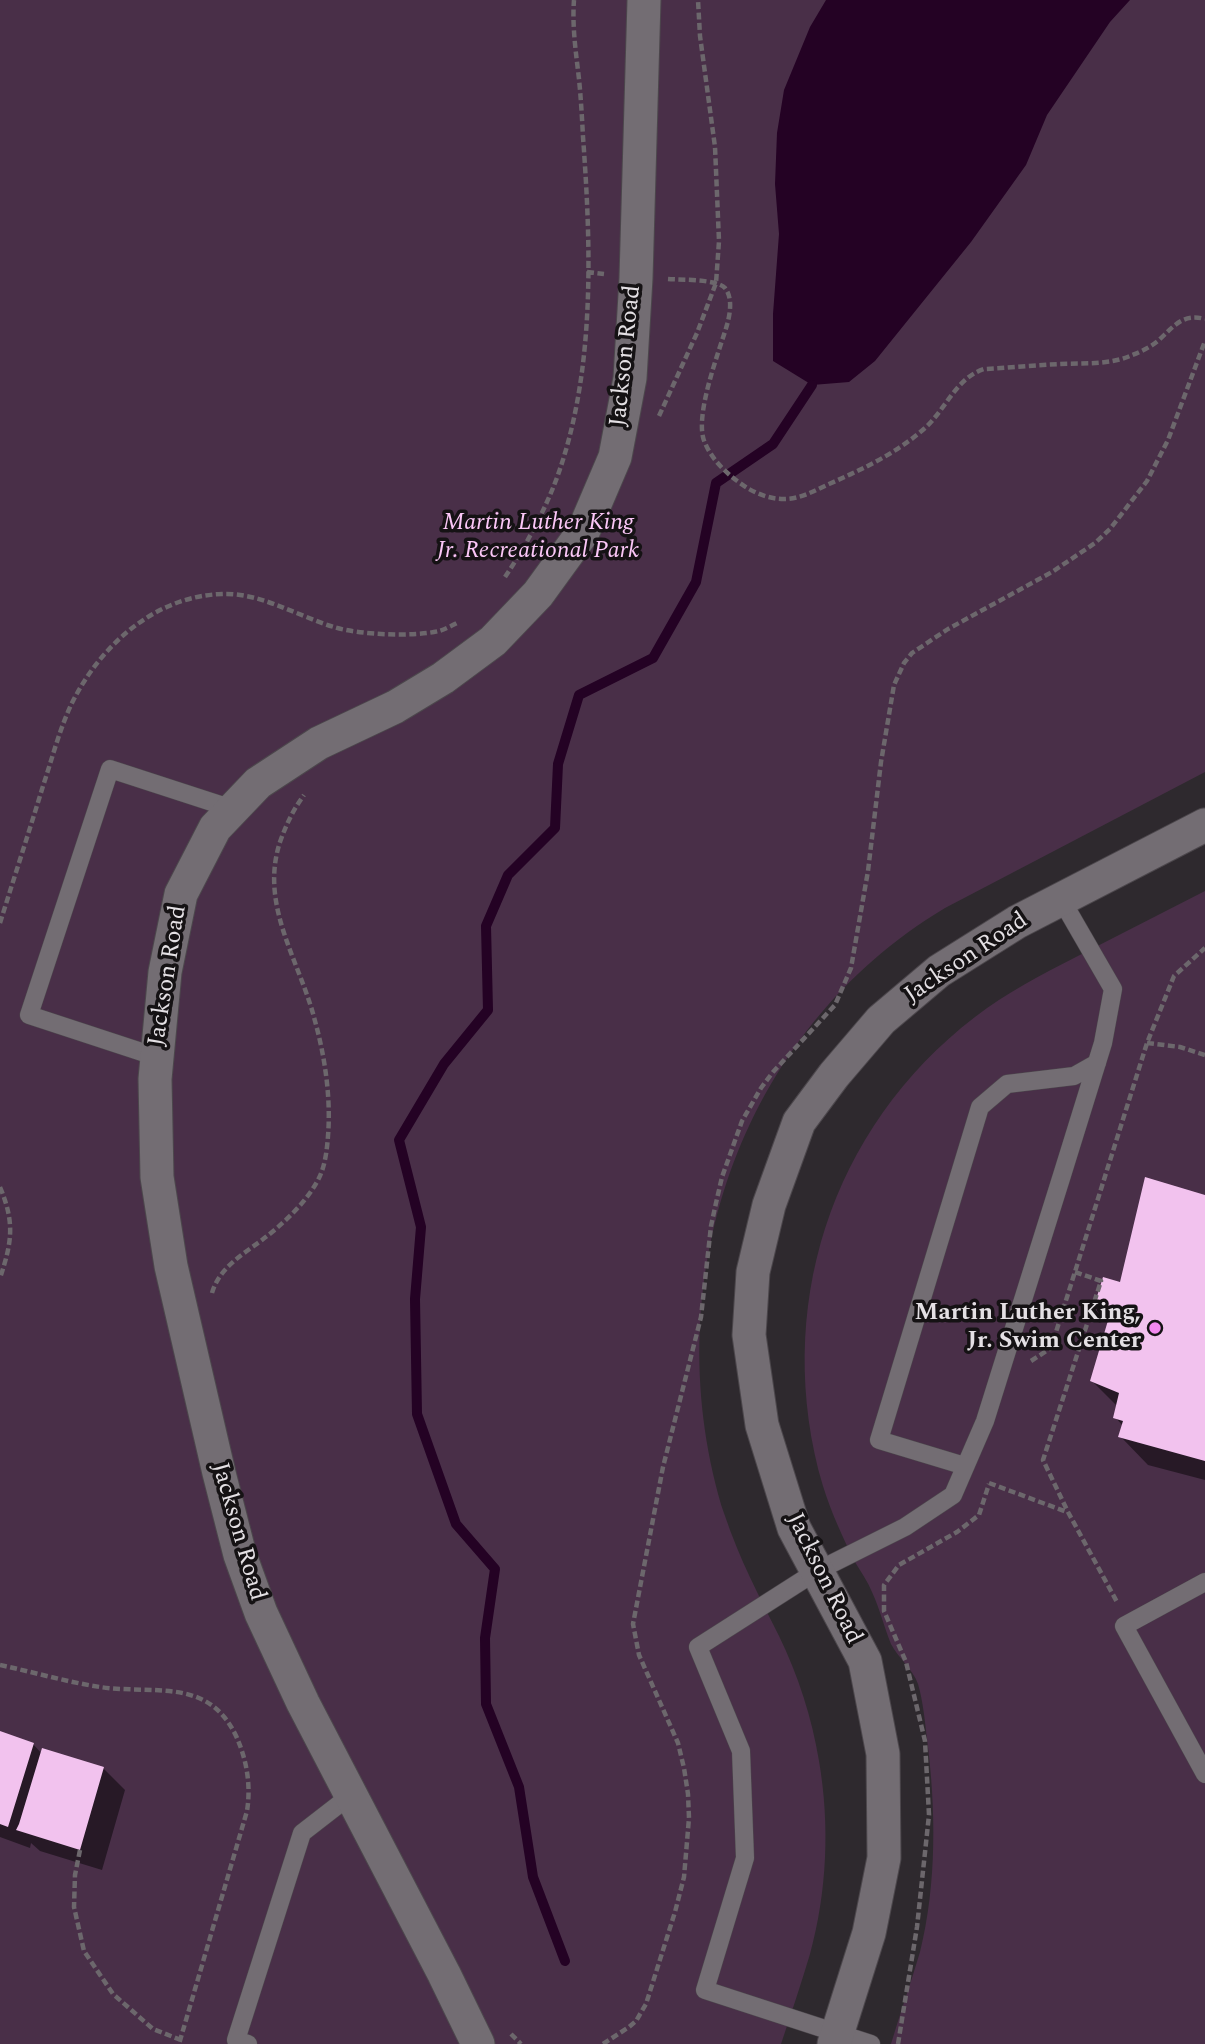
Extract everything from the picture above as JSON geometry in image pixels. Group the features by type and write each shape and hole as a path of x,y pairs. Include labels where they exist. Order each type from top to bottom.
{"street":[{"name":"Jackson Road","path":"478,2044 303,1703 261,1612 240,1555 171,1266 157,1177 155,1079 165,972 181,894 215,828 258,783 319,743 395,707 443,678 493,641 538,594 583,531 615,457 630,378 636,278 644,0"},
{"name":"Jackson Road","path":"836,2038 869,1933 884,1858 883,1754 864,1661 794,1528 762,1425 749,1335 753,1272 769,1205 799,1122 834,1075 881,1020 939,971 1017,922 1205,825"}],"lane":[{"path":"157,1057 29,1015 110,769 233,809"},
{"path":"871,2044 836,2038 705,1990 745,1858 741,1751 698,1647 817,1571 905,1527 953,1495 985,1421 1103,1043 1112,989 1061,900"},
{"path":"965,1466 879,1440 980,1107 1007,1084 1074,1076 1097,1063"},
{"path":"1205,1582 1124,1626 1205,1774"},
{"path":"248,2044 236,2040 302,1833 351,1795"}],"path":[{"path":"498,586 519,555 560,469 583,372 587,272 586,178 574,0"},
{"path":"655,426 697,333 716,283 719,229 715,147 700,36 698,0"},
{"path":"587,272 716,283 725,288 730,315 705,402 702,432 704,442 720,466 736,480 770,498 799,497 872,465 927,427 965,379 974,372 984,369 1104,363 1144,350 1157,342 1177,322 1190,317 1205,319"},
{"path":"0,923 71,705 104,653 150,615 176,603 223,593 272,603 335,628 366,632 421,634 441,631 461,621"},
{"path":"211,1296 215,1284 228,1267 283,1223 308,1195 320,1176 324,1160 328,1136 328,1104 323,1057 305,986 280,924 274,887 274,869 286,827 293,810 309,790"},
{"path":"1026,1364 1051,1348 1147,1043 1174,976 1205,948"},
{"path":"1147,1043 1180,1047 1205,1055"},
{"path":"0,1187 10,1219 11,1237 0,1278"},
{"path":"1075,1272 1101,1281 1044,1460 1068,1512 1119,1606"},
{"path":"898,2044 917,1927 929,1815 925,1741 906,1662 884,1611 884,1585 899,1565 957,1532 979,1515 993,1470"},
{"path":"989,1483 1068,1512"},
{"path":"0,1665 101,1687 171,1690 191,1695 210,1703 222,1713 242,1749 250,1795 247,1811 180,2042 153,2029 113,1994 84,1951 74,1907 75,1875 80,1850"},
{"path":"509,2032 522,2044"}],"green space":[{"name":"Martin Luther King Jr. Recreational Park","path":"0,0 1205,0 1205,772 945,908 873,960 813,1023 765,1095 730,1173 708,1256 700,1342 705,1430 725,1516 804,1697 816,1745 825,1809 825,1858 816,1931 781,2044 0,2044"},
{"path":"1205,891 1205,2044 891,2044 920,1952 930,1900 933,1819 930,1765 918,1684 891,1644 870,1588 833,1515 823,1486 809,1420 805,1354 810,1290 825,1227 850,1168 883,1112 925,1062 975,1017 1037,978"}],"shaded area":[{"path":"826,0 1130,0 1110,22 1047,115 1026,165 971,242 875,361 849,382 812,385 773,361 773,314 779,234 775,184 777,133 784,90 810,27"}],"building":[{"name":"Martin Luther King, Jr. Swim Center","path":"1145,1177 1205,1195 1205,1461 1118,1437 1123,1421 1113,1418 1119,1393 1090,1381 1112,1307 1095,1303 1103,1277 1120,1282"},
{"path":"0,1731 34,1743 8,1827 0,1824"},
{"path":"42,1748 104,1767 80,1850 16,1830"}],"waterway":[{"path":"565,1961 533,1877 519,1787 486,1704 485,1638 495,1569 456,1524 417,1414 415,1299 421,1227 399,1140 444,1064 488,1010 486,926 508,875 555,828 558,764 579,695 653,658 696,582 716,483 773,444 812,385"}],"place":[{"name":"Martin Luther King, Jr. Swim Center","path":"1155,1328"}]}
